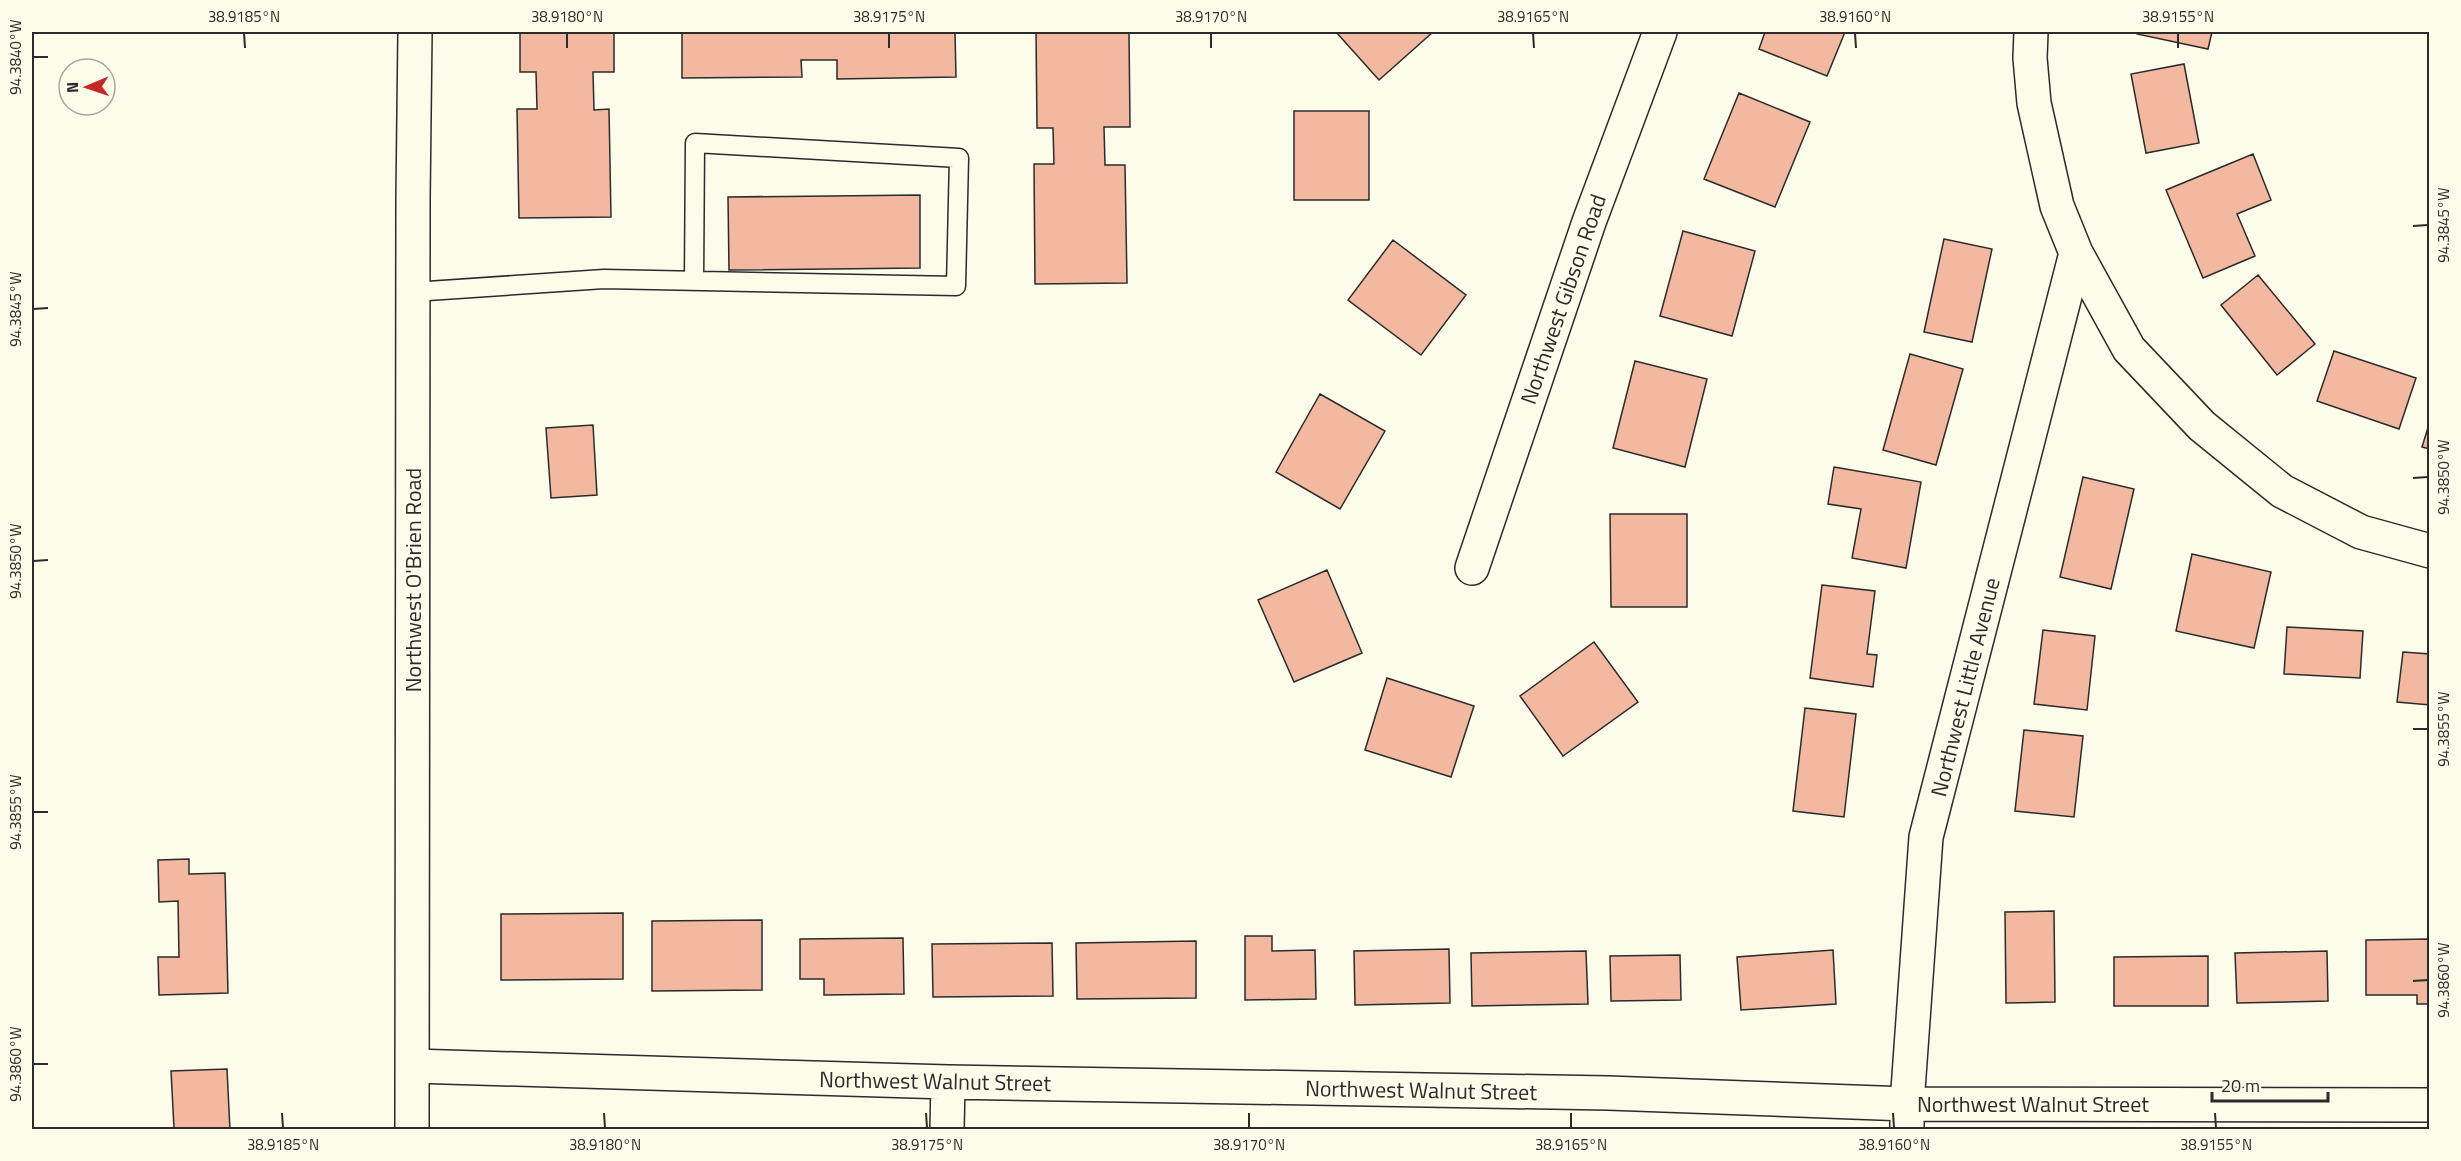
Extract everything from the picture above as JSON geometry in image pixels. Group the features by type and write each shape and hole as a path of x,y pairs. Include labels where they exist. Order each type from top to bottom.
{"street":[{"name":"Northwest O'Brien Road","path":"412,1130 412,292 415,32"},
{"name":"Northwest Gibson Road","path":"1472,568 1589,222 1660,32"},
{"path":"2031,32 2030,58 2034,103 2057,206 2076,253 2129,349 2202,426 2282,491 2361,532 2430,551"},
{"name":"Northwest Little Avenue","path":"1907,1117 1926,837 2076,253"},
{"name":"Northwest Walnut Street","path":"412,1066 948,1082 1608,1093 1907,1117 2430,1105"},
{"path":"948,1082 948,1130"}],"lane":[{"path":"412,292 604,279 694,281 956,286 959,158 695,143 694,281"}],"building":[{"path":"520,32 614,32 614,72 593,72 594,110 609,109 611,217 519,218 517,109 537,109 536,72 520,72"},
{"path":"682,32 955,32 956,77 837,79 837,60 801,60 802,77 682,78"},
{"path":"1036,32 1129,32 1130,127 1104,127 1105,165 1125,165 1127,283 1035,284 1034,164 1054,164 1053,128 1037,128"},
{"path":"1336,32 1433,32 1379,80"},
{"path":"1765,32 1845,32 1827,76 1759,49"},
{"path":"2137,32 2212,32 2208,49 2137,34"},
{"path":"2184,64 2199,143 2146,153 2131,74"},
{"path":"1739,93 1810,122 1775,207 1704,179"},
{"path":"1294,111 1369,111 1369,200 1294,200"},
{"path":"2253,154 2271,200 2237,214 2255,256 2203,278 2166,190"},
{"path":"920,195 920,268 729,270 728,197"},
{"path":"1683,231 1755,251 1732,336 1660,316"},
{"path":"1944,239 1992,249 1972,342 1924,332"},
{"path":"1393,240 1466,295 1421,355 1348,300"},
{"path":"2258,275 2315,344 2277,375 2221,305"},
{"path":"2334,351 2416,378 2399,429 2317,401"},
{"path":"1910,354 1963,369 1936,465 1883,450"},
{"path":"1635,361 1707,379 1685,467 1613,448"},
{"path":"1320,394 1385,431 1340,509 1276,472"},
{"path":"2430,421 2430,449 2422,447"},
{"path":"593,425 597,495 551,498 546,428"},
{"path":"1834,467 1921,482 1906,568 1852,558 1861,509 1828,504"},
{"path":"2083,477 2134,489 2111,589 2060,577"},
{"path":"1610,514 1687,514 1687,607 1611,607"},
{"path":"2192,554 2271,572 2254,648 2176,631"},
{"path":"1327,570 1362,653 1294,682 1258,600"},
{"path":"1822,585 1875,591 1867,654 1877,655 1873,687 1810,678"},
{"path":"2287,627 2363,631 2360,678 2284,674"},
{"path":"2043,630 2095,636 2087,710 2034,704"},
{"path":"1594,642 1638,702 1563,756 1520,696"},
{"path":"2403,652 2430,654 2430,705 2397,702"},
{"path":"1387,678 1474,706 1451,777 1365,750"},
{"path":"1805,708 1856,714 1844,817 1793,811"},
{"path":"2024,730 2083,736 2074,817 2015,811"},
{"path":"189,859 189,874 225,873 228,993 159,995 158,957 179,957 178,901 159,902 158,860"},
{"path":"2054,911 2055,1002 2006,1003 2005,912"},
{"path":"623,913 623,979 501,980 501,914"},
{"path":"762,920 762,990 652,991 652,921"},
{"path":"1245,936 1272,936 1272,951 1315,950 1316,999 1245,1000"},
{"path":"903,938 904,994 824,995 824,979 800,979 800,939"},
{"path":"2430,939 2430,1004 2417,1004 2417,995 2366,995 2366,940"},
{"path":"1196,941 1196,998 1077,999 1076,943"},
{"path":"1052,943 1053,996 933,997 932,944"},
{"path":"1449,949 1450,1003 1355,1005 1354,951"},
{"path":"1833,950 1836,1004 1741,1010 1737,957"},
{"path":"1586,951 1588,1004 1472,1006 1471,953"},
{"path":"2327,951 2328,1001 2237,1003 2235,953"},
{"path":"1680,955 1681,1000 1611,1001 1610,956"},
{"path":"2208,956 2208,1006 2114,1006 2114,957"},
{"path":"227,1069 230,1130 152,1130 174,1128 171,1071"}]}
